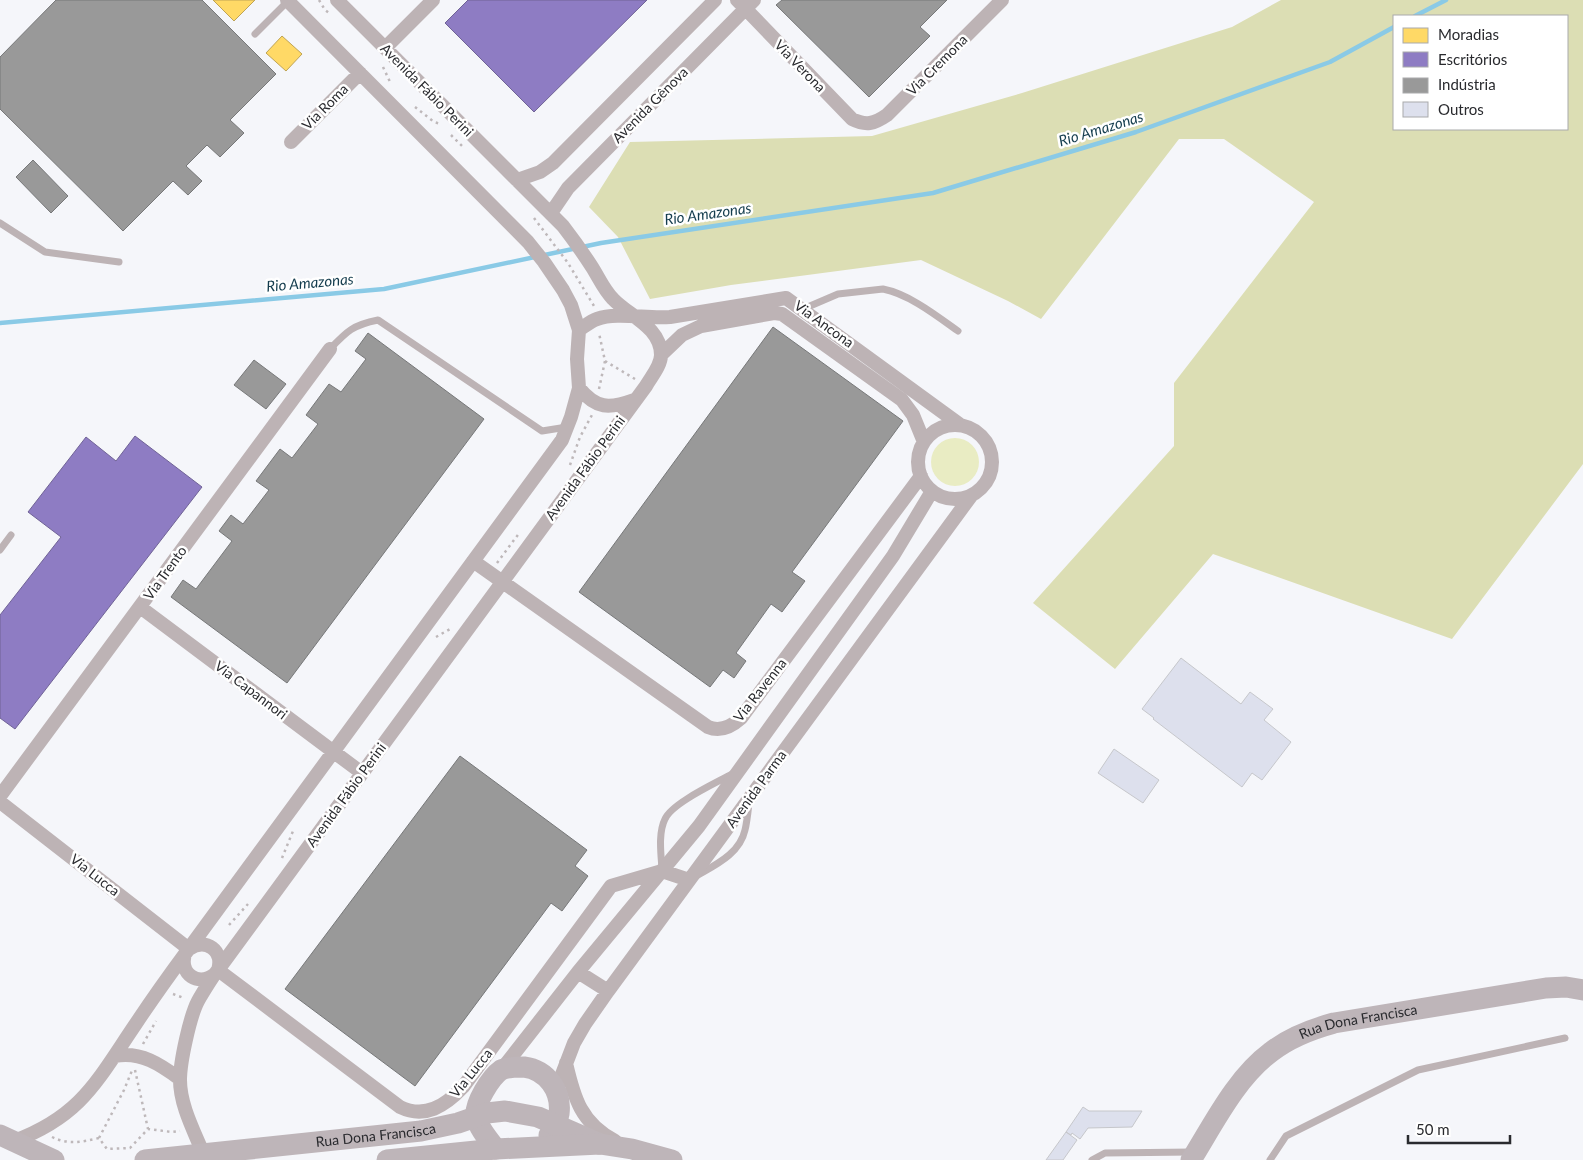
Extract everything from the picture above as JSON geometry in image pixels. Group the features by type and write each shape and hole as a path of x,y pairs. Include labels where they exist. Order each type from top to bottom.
{"main road":[{"name":"Rua Dona Francisca","path":"1195,1157 1232,1095 1257,1064 1272,1051 1312,1029 1334,1023 1518,991 1566,987 1583,990"},
{"path":"496,1149 476,1116 478,1102 485,1088 502,1069 518,1067 532,1068 546,1076 556,1090 560,1102 559,1116 556,1124 530,1149"},
{"name":"Rua Dona Francisca","path":"145,1160 421,1131 496,1112 520,1113 538,1117 600,1144"},
{"path":"7,1138 54,1160"},
{"name":"Rua Dona Francisca","path":"387,1160 496,1149 530,1149 600,1144 632,1149 672,1160"}],"street":[{"path":"7,1138 46,1127 65,1115 98,1081 162,985 562,440 568,427 579,388 576,359 579,330 567,297 544,262 528,242 287,0"},
{"name":"Avenida Fábio Perini","path":"203,1153 193,1129 182,1093 180,1079 187,1038 197,1002 216,972 646,386 657,369 661,355 653,333 646,325 612,298 570,235 551,213 337,0"},
{"path":"385,48 433,0"},
{"name":"Avenida Gênova","path":"517,180 540,172 553,163 715,0"},
{"name":"Via Cremona","path":"868,124 878,122 887,116 1002,0"},
{"name":"Avenida Gênova","path":"551,213 568,188 746,3"},
{"name":"Via Verona","path":"746,3 852,119 860,124 868,124"},
{"name":"Via Roma","path":"291,142 360,73"},
{"name":"Via Ancona","path":"635,318 670,317 786,298 959,424"},
{"name":"Via Ancona","path":"661,355 682,335 701,326 774,313 782,314 902,400 913,415 924,442"},
{"path":"579,330 594,320 607,316 635,318"},
{"name":"Via Trento","path":"0,796 330,349"},
{"path":"579,388 586,397 596,404 614,406 634,400"},
{"path":"959,424 970,427 986,441 991,450 992,472 980,490 971,496 951,499 940,496 932,491 921,476 918,464 919,452 924,442 939,428 959,424"},
{"name":"Via Ravenna","path":"473,561 708,727 720,729 735,723 741,718 921,476"},
{"name":"Avenida Parma","path":"502,1069 578,972 699,826 893,556 932,491"},
{"name":"Avenida Parma","path":"556,1090 566,1062 585,1024 608,991 971,496"},
{"name":"Via Capannori","path":"140,607 362,773"},
{"name":"Via Lucca","path":"0,802 187,951"},
{"path":"662,871 690,880"},
{"name":"Via Lucca","path":"216,972 400,1107 410,1112 421,1113 444,1104 463,1087 611,886 662,871"},
{"path":"199,944 215,949 220,959 216,972 205,980 189,975 184,965 187,951 199,944"},
{"path":"578,972 608,991"},
{"path":"115,1056 125,1054 135,1061 149,1059 180,1079"},
{"path":"566,1062 575,1094 590,1123 601,1134 632,1149"}],"lane":[{"path":"255,34 287,0"},
{"path":"0,223 45,252 119,262"},
{"path":"803,310 838,294 882,289 926,309 958,332"},
{"path":"330,349 348,330 362,323 378,320 542,431 568,427"},
{"path":"0,550 11,535"},
{"path":"662,871 662,830 665,819 670,811 680,803 738,770"},
{"path":"690,880 723,860 741,843 745,831 749,798"},
{"path":"1270,1160 1286,1136 1418,1070 1565,1038"},
{"path":"1092,1160 1105,1154 1195,1157"}],"path":[{"path":"544,230 568,263"},
{"path":"605,361 646,386"},
{"path":"214,915 243,936"},
{"path":"162,985 171,993 197,1002"},
{"path":"46,1127 51,1137 62,1142 79,1143 99,1138 124,1090 135,1061 150,1031"},
{"path":"135,1061 148,1129"},
{"path":"148,1129 172,1132 193,1129"},
{"path":"99,1138 106,1149 130,1148 148,1129"}],"green space":[{"path":"1281,0 1583,0 1583,464 1452,639 1213,554 1115,669 1033,603 1174,446 1174,383 1314,202 1224,139 1179,139 1041,319 1008,301 921,260 731,285 650,299 618,237 589,207 630,142 872,136 1022,93 1232,27"},
{"path":"950,438 960,438 972,445 979,457 979,467 972,479 960,486 950,486 942,482 935,475 931,467 931,457 935,449 942,442"}],"building: Moradias":[{"path":"213,0 255,0 234,21"},
{"path":"282,36 302,54 286,71 266,53"}],"building: Escritórios":[{"path":"468,0 647,0 534,112 445,23"},
{"path":"135,436 202,487 15,729 0,718 0,615 61,537 28,512 86,437 116,461"}],"building: Indústria":[{"path":"56,0 202,0 276,74 230,120 244,133 220,157 207,145 186,166 202,181 188,195 173,181 123,231 0,109 0,57"},
{"path":"782,0 947,0 920,27 930,36 869,97 776,5"},
{"path":"33,160 68,196 51,213 16,177"},
{"path":"773,327 903,421 792,572 805,581 782,612 771,604 736,653 746,661 734,678 723,670 710,687 579,592"},
{"path":"368,333 484,419 287,683 171,597 183,580 196,589 232,541 219,531 231,515 243,524 269,490 256,481 280,449 292,458 318,424 306,415 329,384 341,392 366,359 355,351"},
{"path":"254,360 286,384 266,409 234,385"},
{"path":"460,756 587,850 575,866 588,876 562,911 551,903 415,1086 285,989"}],"building: Outros":[{"path":"1181,658 1241,704 1250,692 1273,709 1264,720 1291,742 1262,780 1252,773 1242,787 1142,709"},
{"path":"1114,749 1159,780 1143,803 1098,773"},
{"path":"1083,1107 1089,1111 1142,1111 1132,1127 1088,1128 1080,1139 1072,1133 1071,1135 1066,1132"},
{"path":"1066,1132 1077,1140 1063,1160 1046,1160"}],"waterway":[{"name":"Rio Amazonas","path":"1417,15 1446,0"},
{"name":"Rio Amazonas","path":"0,323 384,289 601,243 933,193 1136,132 1330,62 1393,28"}]}
